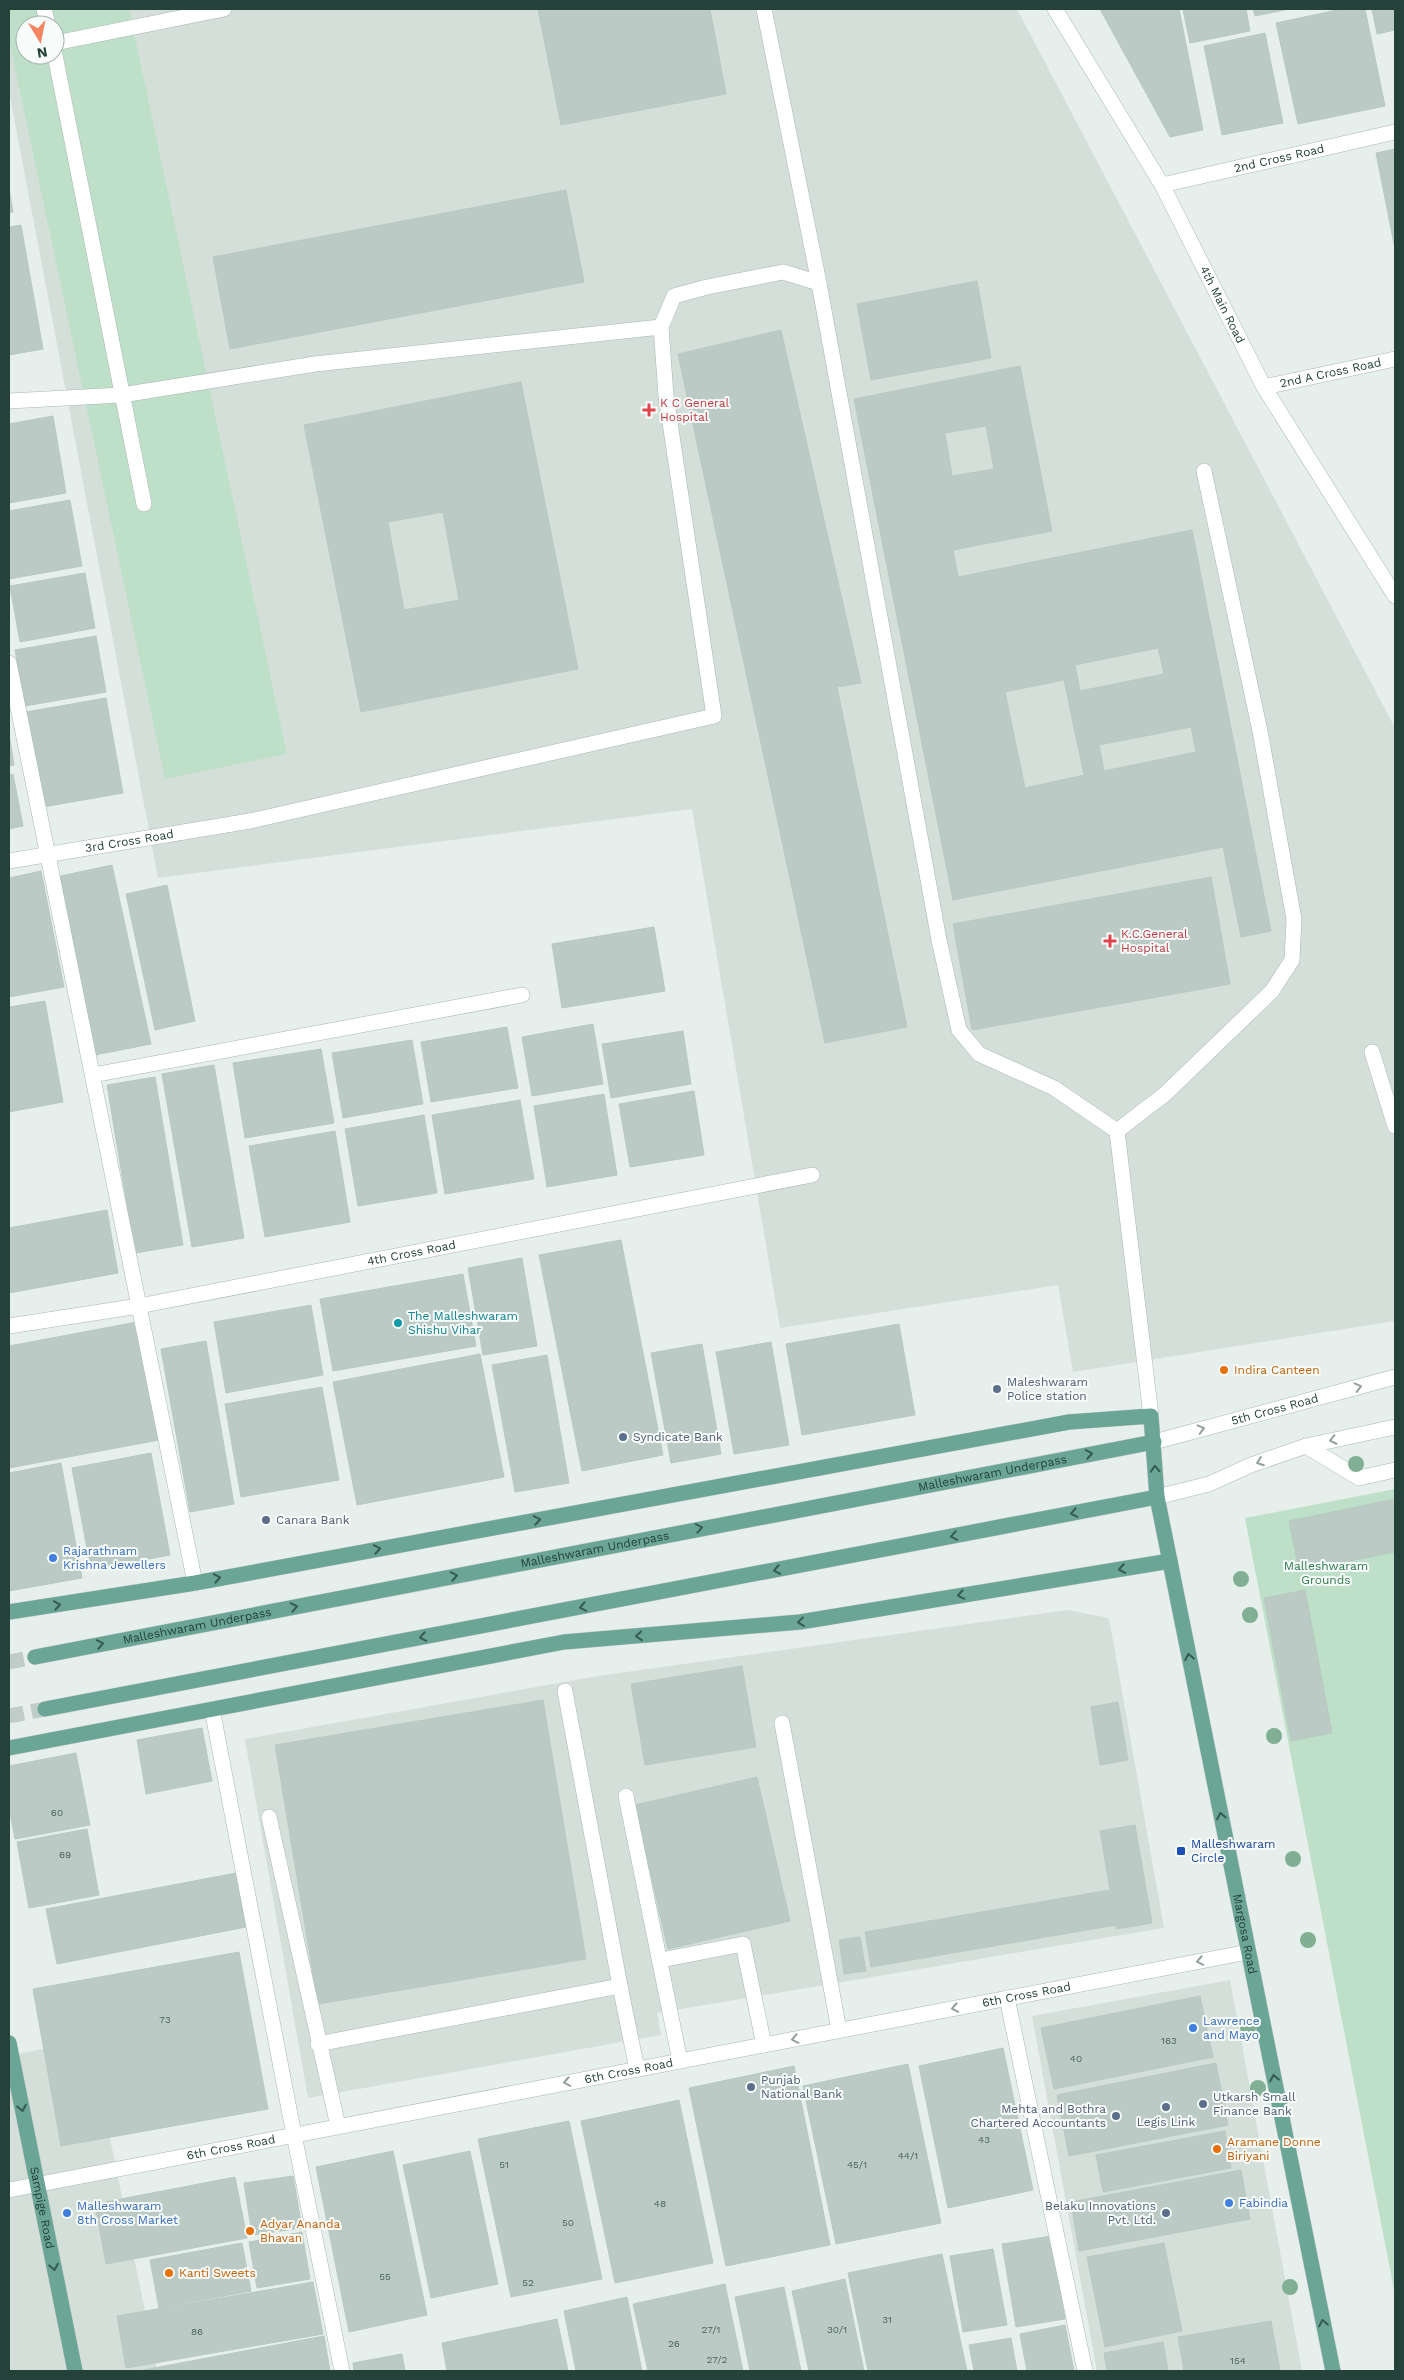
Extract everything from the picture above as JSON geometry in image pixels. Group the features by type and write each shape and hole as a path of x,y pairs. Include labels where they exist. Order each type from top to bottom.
{"main road":[{"name":"Margosa Road","path":"1151,1416 1156,1497 1333,2371"},
{"path":"9,1612 195,1582 1069,1422 1151,1416"},
{"name":"Malleshwaram Underpass","path":"35,1657 1154,1442"},
{"path":"45,1709 1156,1497"},
{"path":"9,1748 564,1642 800,1622 1170,1561"},
{"name":"Sampige Road","path":"9,2043 74,2371"}],"street":[{"path":"65,40 224,9"},
{"path":"764,9 818,283 939,940 959,1030 979,1054 1054,1088 1117,1131 1151,1416"},
{"name":"4th Main Road","path":"1055,9 1162,185 1264,387 1395,596"},
{"path":"56,65 144,504"},
{"name":"2nd Cross Road","path":"1162,185 1395,132"},
{"path":"9,401 122,395 314,364 661,327 674,296 707,287 783,272 818,283"},
{"name":"3rd Cross Road","path":"9,861 49,853 250,822 714,716 666,396 661,327"},
{"name":"2nd A Cross Road","path":"1264,387 1395,359"},
{"path":"1117,1131 1165,1094 1272,991 1292,960 1294,919 1260,731 1204,471"},
{"path":"9,663 49,853 195,1582"},
{"path":"93,1075 522,995"},
{"path":"1372,1052 1395,1126"},
{"name":"4th Cross Road","path":"9,1326 139,1306 812,1175"},
{"name":"5th Cross Road","path":"1154,1442 1395,1377"},
{"path":"1156,1497 1208,1484 1251,1465 1306,1446 1395,1428"},
{"path":"1306,1446 1359,1478 1395,1470"},
{"path":"564,1691 620,1986 638,2069"},
{"path":"212,1709 294,2135 342,2371"},
{"path":"782,1723 839,2030"},
{"path":"626,1796 661,1960 680,2061"},
{"path":"269,1816 318,2044 338,2126"},
{"path":"661,1960 743,1944 764,2045"},
{"name":"6th Cross Road","path":"9,2190 1248,1952"},
{"path":"318,2044 620,1986"},
{"path":"1007,1998 1085,2371"}],"shaded area":[{"name":"K C General Hospital","path":"9,9 1017,9 1395,728 1395,1321 1073,1372 1058,1285 780,1328 692,809 158,878 9,91"},
{"path":"1068,1610 1109,1618 1164,1928 657,2013 661,2035 308,2098 245,1739 598,1676"},
{"path":"1230,1980 1302,2371 1097,2371 1032,2016"},
{"name":"Malleshwaram 8th Cross Market","path":"90,2039 157,2371 9,2371 9,2056"}],"green space":[{"path":"9,9 129,9 287,754 165,779 9,40"},
{"name":"Malleshwaram Grounds","path":"1395,1489 1395,2295 1245,1518"}],"building":[{"path":"538,9 710,9 726,94 561,125"},
{"path":"1100,9 1179,9 1203,130 1170,137"},
{"path":"1183,9 1246,9 1250,31 1190,43"},
{"path":"1253,9 1289,9 1255,16"},
{"path":"1342,9 1365,9 1385,106 1298,124 1276,23"},
{"path":"1372,9 1395,9 1395,30 1377,34"},
{"path":"1265,33 1283,123 1222,135 1204,46"},
{"path":"1395,149 1395,249 1376,153"},
{"path":"9,189 13,212 9,213"},
{"path":"566,190 584,282 230,349 213,257"},
{"path":"21,225 43,349 9,355 9,227"},
{"path":"977,281 991,358 871,380 857,304"},
{"path":"781,330 861,683 837,687 907,1027 825,1043 678,354"},
{"path":"1020,366 1052,531 953,550 958,577 1192,530 1271,931 1241,937 1223,847 953,900 854,399","holes":["986,426 994,469 952,476 945,433","1158,648 1164,674 1080,691 1075,665","1064,680 1084,775 1025,788 1005,692","1191,727 1196,752 1104,771 1099,745"]},
{"path":"521,382 578,669 361,712 304,425","holes":["443,512 459,600 404,610 388,522"]},
{"path":"53,416 66,493 9,503 9,424"},
{"path":"70,500 82,566 9,579 9,511"},
{"path":"85,573 95,628 20,642 10,586"},
{"path":"96,636 106,692 25,706 15,650"},
{"path":"106,698 123,793 43,807 26,712"},
{"path":"9,734 14,765 9,766"},
{"path":"13,774 23,826 9,829 9,775"},
{"path":"112,865 151,1044 95,1055 56,877"},
{"path":"41,871 64,987 9,997 9,878"},
{"path":"1211,877 1230,984 972,1030 953,924"},
{"path":"167,885 195,1021 155,1030 126,894"},
{"path":"654,927 665,991 562,1008 552,944"},
{"path":"45,1001 63,1102 9,1112 9,1007"},
{"path":"593,1024 603,1084 532,1096 522,1037"},
{"path":"507,1027 518,1088 431,1102 421,1042"},
{"path":"683,1031 691,1084 611,1098 602,1044"},
{"path":"412,1040 423,1104 343,1118 332,1053"},
{"path":"321,1049 334,1123 245,1138 233,1063"},
{"path":"214,1065 244,1238 192,1247 162,1074"},
{"path":"155,1077 183,1245 135,1253 107,1085"},
{"path":"694,1091 704,1155 630,1167 619,1104"},
{"path":"604,1094 617,1175 547,1187 534,1106"},
{"path":"520,1100 534,1179 445,1194 432,1115"},
{"path":"424,1115 437,1193 358,1206 345,1129"},
{"path":"335,1131 350,1222 265,1237 249,1146"},
{"path":"107,1210 118,1273 9,1293 9,1228"},
{"path":"621,1240 663,1455 582,1471 539,1255"},
{"path":"522,1258 537,1346 483,1355 468,1268"},
{"name":"The Malleshwaram Shishu Vihar","path":"463,1274 476,1346 333,1371 320,1299"},
{"path":"311,1305 323,1375 226,1393 214,1322"},
{"path":"137,1322 159,1440 9,1468 9,1346"},
{"path":"899,1324 915,1415 802,1435 786,1344"},
{"path":"206,1341 234,1504 190,1512 161,1349"},
{"path":"771,1342 789,1445 734,1454 716,1352"},
{"path":"702,1344 721,1454 671,1463 651,1353"},
{"path":"480,1354 504,1477 357,1505 333,1382"},
{"path":"547,1355 569,1483 515,1492 492,1365"},
{"path":"322,1387 339,1480 241,1497 225,1404"},
{"path":"151,1453 170,1555 91,1570 72,1468"},
{"path":"61,1463 82,1578 9,1591 9,1473"},
{"path":"1395,1499 1395,1552 1299,1571 1289,1521"},
{"path":"1305,1590 1332,1733 1291,1741 1264,1598"},
{"path":"742,1666 756,1747 645,1765 631,1684"},
{"path":"543,1700 586,1959 318,2004 275,1745"},
{"path":"1118,1702 1128,1760 1100,1765 1091,1707"},
{"path":"202,1728 212,1781 146,1794 137,1740"},
{"path":"76,1753 90,1825 15,1839 9,1807 9,1766"},
{"path":"757,1777 790,1921 668,1949 635,1805"},
{"path":"1135,1825 1152,1923 1116,1929 1116,1925 871,1967 865,1932 1110,1890 1100,1831"},
{"path":"87,1829 99,1895 29,1908 17,1842"},
{"path":"236,1873 246,1927 57,1964 46,1909"},
{"path":"860,1937 866,1971 844,1974 839,1940"},
{"path":"239,1952 268,2109 61,2146 33,1989"},
{"path":"1200,1996 1213,2057 1054,2089 1041,2028"},
{"path":"1003,2048 1033,2190 948,2208 919,2066"},
{"path":"1216,2063 1228,2125 1069,2156 1057,2095"},
{"path":"908,2064 941,2223 836,2244 803,2086"},
{"path":"794,2066 830,2245 726,2266 689,2088"},
{"path":"679,2100 713,2263 615,2283 581,2121"},
{"path":"569,2121 602,2279 511,2297 478,2139"},
{"path":"1225,2131 1231,2168 1103,2192 1096,2155"},
{"path":"393,2151 427,2315 349,2332 316,2167"},
{"path":"470,2151 498,2284 431,2298 403,2165"},
{"path":"1241,2170 1250,2219 1079,2251 1071,2202"},
{"path":"293,2176 302,2228 252,2235 244,2183"},
{"path":"235,2177 247,2238 106,2264 95,2204"},
{"path":"302,2232 310,2279 257,2288 249,2242"},
{"path":"1051,2236 1065,2319 1016,2327 1002,2244"},
{"path":"242,2243 251,2291 159,2308 150,2260"},
{"path":"1164,2243 1182,2331 1105,2347 1087,2257"},
{"path":"993,2249 1007,2325 963,2332 950,2256"},
{"path":"942,2254 967,2371 868,2371 848,2273"},
{"path":"845,2279 864,2371 809,2371 792,2291"},
{"path":"313,2282 323,2334 126,2368 117,2316"},
{"path":"725,2284 743,2371 648,2371 633,2304"},
{"path":"784,2287 801,2371 750,2371 735,2297"},
{"path":"627,2297 642,2371 576,2371 564,2311"},
{"path":"557,2319 568,2371 447,2371 442,2343"},
{"path":"1271,2321 1280,2371 1184,2371 1178,2337"},
{"path":"1065,2325 1074,2371 1027,2371 1020,2334"},
{"path":"324,2336 330,2371 138,2371"},
{"path":"1011,2338 1017,2371 974,2371 969,2345"},
{"path":"1163,2342 1168,2371 1107,2371 1104,2353"},
{"path":"402,2354 405,2371 354,2371 353,2363"}],"tunnel":[{"path":"9,1662 35,1657"},
{"path":"9,1716 45,1709"}],"place":[{"name":"K C General Hospital","path":"649,410"},
{"name":"K.C.General Hospital","path":"1110,941"},
{"name":"The Malleshwaram Shishu Vihar","path":"398,1323"},
{"name":"Indira Canteen","path":"1224,1370"},
{"name":"Maleshwaram Police station","path":"997,1389"},
{"name":"Syndicate Bank","path":"623,1437"},
{"name":"Canara Bank","path":"266,1520"},
{"name":"Rajarathnam Krishna Jewellers","path":"53,1558"},
{"name":"Malleshwaram Circle","path":"1181,1851"},
{"name":"Lawrence and Mayo","path":"1193,2028"},
{"name":"Punjab National Bank","path":"751,2087"},
{"name":"Utkarsh Small Finance Bank","path":"1203,2104"},
{"name":"Legis Link","path":"1166,2107"},
{"name":"Mehta and Bothra Chartered Accountants","path":"1116,2116"},
{"name":"Aramane Donne Biriyani","path":"1217,2149"},
{"name":"Fabindia","path":"1229,2203"},
{"name":"Malleshwaram 8th Cross Market","path":"67,2213"},
{"name":"Belaku Innovations Pvt. Ltd.","path":"1166,2213"},
{"name":"Adyar Ananda Bhavan","path":"250,2231"},
{"name":"Kanti Sweets","path":"169,2273"}]}
